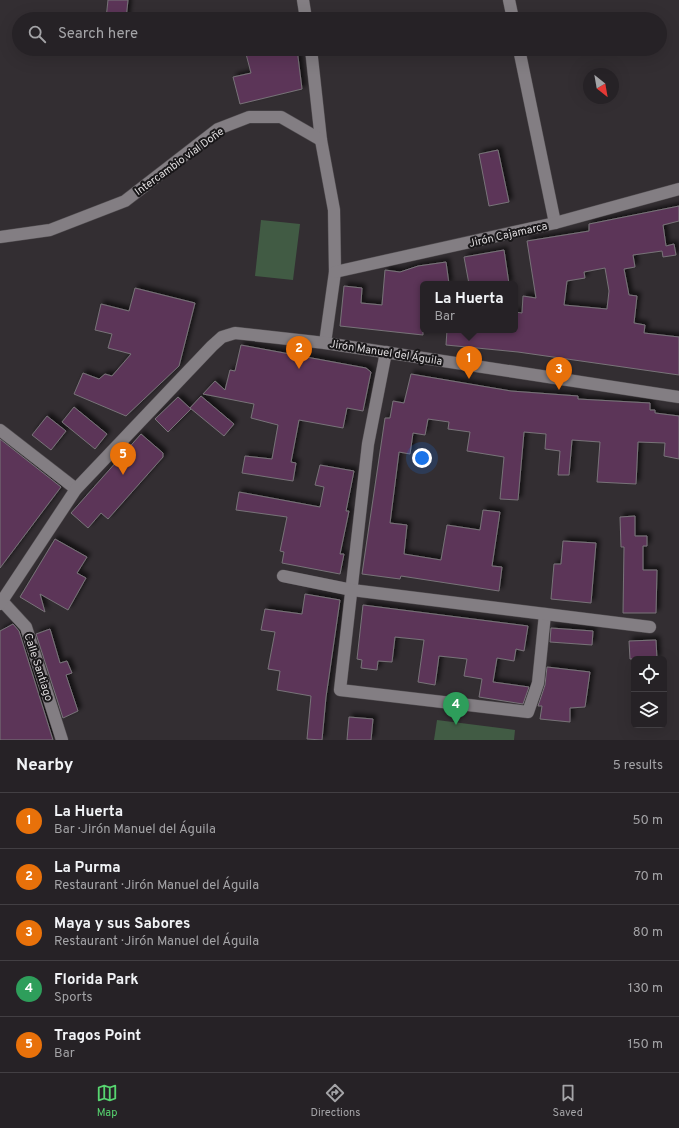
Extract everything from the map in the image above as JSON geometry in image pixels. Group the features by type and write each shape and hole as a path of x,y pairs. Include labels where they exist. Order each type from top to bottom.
{"street":[{"path":"303,0 305,12"},
{"path":"509,0 512,12"},
{"path":"312,56 321,140 334,210 335,272 325,343"},
{"path":"520,56 555,223"},
{"name":"Intercambio vial Doñe","path":"0,237 50,230 125,201 218,129 249,117 281,117 321,140"},
{"name":"Jirón Cajamarca","path":"335,272 555,223 679,189"},
{"name":"Jirón Manuel del Águila","path":"76,489 212,346 222,337 235,333 325,343 679,397"},
{"path":"386,352 368,444 340,690 528,712 538,683 545,614"},
{"path":"0,430 76,489 1,602"},
{"path":"283,576 352,590 650,627"},
{"name":"Calle Santiago","path":"1,602 26,627 62,740"}],"green space":[{"path":"261,220 300,224 293,280 255,276"},
{"path":"437,720 515,730 514,740 434,740"}],"building":[{"path":"108,0 128,0 127,12 107,12"},
{"path":"247,56 298,56 302,89 240,104 233,77 251,73"},
{"path":"498,150 509,202 489,206 479,154"},
{"path":"679,206 679,221 663,225 666,246 674,244 676,255 663,257 662,251 633,255 635,267 624,269 629,295 637,296 634,323 645,325 644,333 679,337 679,375 518,352 446,345 447,333 518,333 518,312 522,313 523,296 536,298 527,241 589,231 589,224","holes":["605,268 609,291 607,309 564,305 567,281 585,278 584,272"]},
{"path":"504,250 509,281 468,281 464,257"},
{"path":"446,262 449,281 420,281 420,333 423,333 423,335 340,326 344,286 362,288 361,303 382,305 385,270 400,272 418,266"},
{"path":"135,288 195,303 179,366 126,416 74,394 83,373 99,379 105,374 112,376 131,354 108,348 112,334 95,330 101,304 129,311"},
{"path":"241,345 366,368 371,372 363,411 347,408 343,428 299,420 291,462 296,463 293,481 242,473 245,456 272,459 278,425 251,418 254,404 203,394 215,381 225,390 230,370 235,371"},
{"path":"411,374 511,391 578,396 578,399 650,403 650,410 655,410 655,413 679,416 679,459 664,456 665,443 638,442 636,484 597,482 600,442 572,440 569,475 558,475 560,451 545,449 546,434 524,432 518,500 500,499 504,457 467,451 470,432 448,429 449,422 428,419 425,435 413,433 410,454 399,452 390,523 407,525 404,554 441,560 447,525 480,530 483,510 500,512 492,566 502,567 499,591 401,576 400,579 362,574 385,418 390,418 393,401 404,403"},
{"path":"201,396 234,424 224,436 190,408"},
{"path":"178,397 191,409 168,432 155,419"},
{"path":"74,407 107,434 95,449 62,422"},
{"path":"47,416 66,431 51,450 32,435"},
{"path":"141,434 163,453 163,457 108,519 101,513 88,528 71,513"},
{"path":"0,439 61,487 0,568"},
{"path":"320,465 354,471 346,511 349,511 340,554 344,554 340,574 282,563 284,552 280,551 287,517 236,510 239,492 320,507 324,487 315,485"},
{"path":"635,516 635,536 647,536 647,546 643,546 643,570 657,570 656,613 623,613 624,547 621,547 620,517"},
{"path":"55,539 87,557 77,573 86,578 68,610 40,594 45,612 20,597"},
{"path":"563,541 596,543 591,603 551,599 554,564 561,564"},
{"path":"305,594 340,600 326,697 322,740 307,739 311,696 277,690 280,671 268,669 275,632 261,630 265,609 302,614"},
{"path":"363,605 528,626 524,651 516,649 514,661 497,658 493,682 529,687 523,704 479,697 482,679 464,676 467,659 439,656 435,685 418,682 424,640 395,637 392,662 378,661 377,670 361,668 362,660 357,659"},
{"path":"13,624 19,631 53,740 0,740 0,631"},
{"path":"551,628 593,631 592,645 550,642"},
{"path":"50,629 60,663 67,661 72,673 66,675 78,711 63,718 36,634"},
{"path":"656,640 657,656 631,656 630,659 629,641"},
{"path":"547,667 590,672 585,707 570,708 570,722 540,719 542,706 538,706 545,685"},
{"path":"349,717 373,719 371,740 347,740"}],"place":[{"name":"La Purma","path":"299,369"},
{"name":"La Huerta","path":"469,379"},
{"name":"Maya y sus Sabores","path":"559,390"},
{"name":"Tragos Point","path":"123,475"},
{"name":"Florida Park","path":"456,725"}]}
